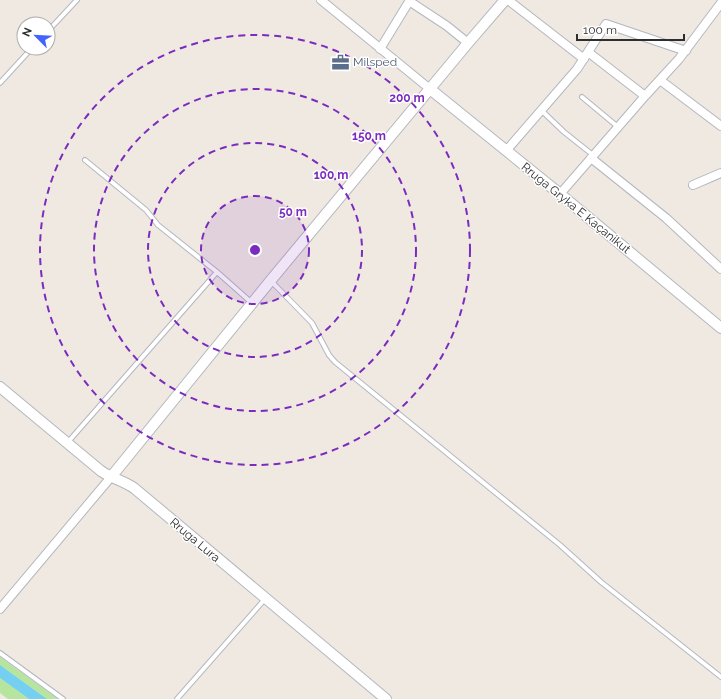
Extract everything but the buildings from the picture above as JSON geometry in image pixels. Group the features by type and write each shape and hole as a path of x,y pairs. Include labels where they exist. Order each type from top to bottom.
{"street":[{"path":"321,0 430,89"},
{"path":"0,609 111,477 271,280 468,43 506,0 645,96"},
{"path":"380,48 409,1 447,26 468,43"},
{"path":"560,194 645,96 679,60 721,3"},
{"path":"506,151 577,68 606,24 686,51"},
{"path":"660,80 721,126"},
{"name":"Rruga Gryka E Kaçanikut","path":"430,89 721,327"},
{"path":"592,156 666,218 721,269"},
{"path":"693,185 721,173"},
{"name":"Rruga Lura","path":"0,387 101,471 134,488 386,699"}],"lane":[{"path":"56,22 77,0"},
{"path":"0,83 25,56"},
{"path":"582,97 618,127"},
{"path":"541,110 592,156"},
{"path":"86,160 146,210 158,225 253,303"},
{"path":"67,443 217,272"},
{"path":"271,280 312,323 329,355 335,362 560,545 601,582 721,677"},
{"path":"177,699 265,599"},
{"path":"0,652 63,699"}],"green space":[{"path":"0,657 58,699 47,699 0,665"},
{"path":"0,678 29,699 8,699 0,693"}],"water":[{"path":"0,665 47,699 29,699 0,678"}],"place":[{"name":"Milsped","path":"340,62"}]}
